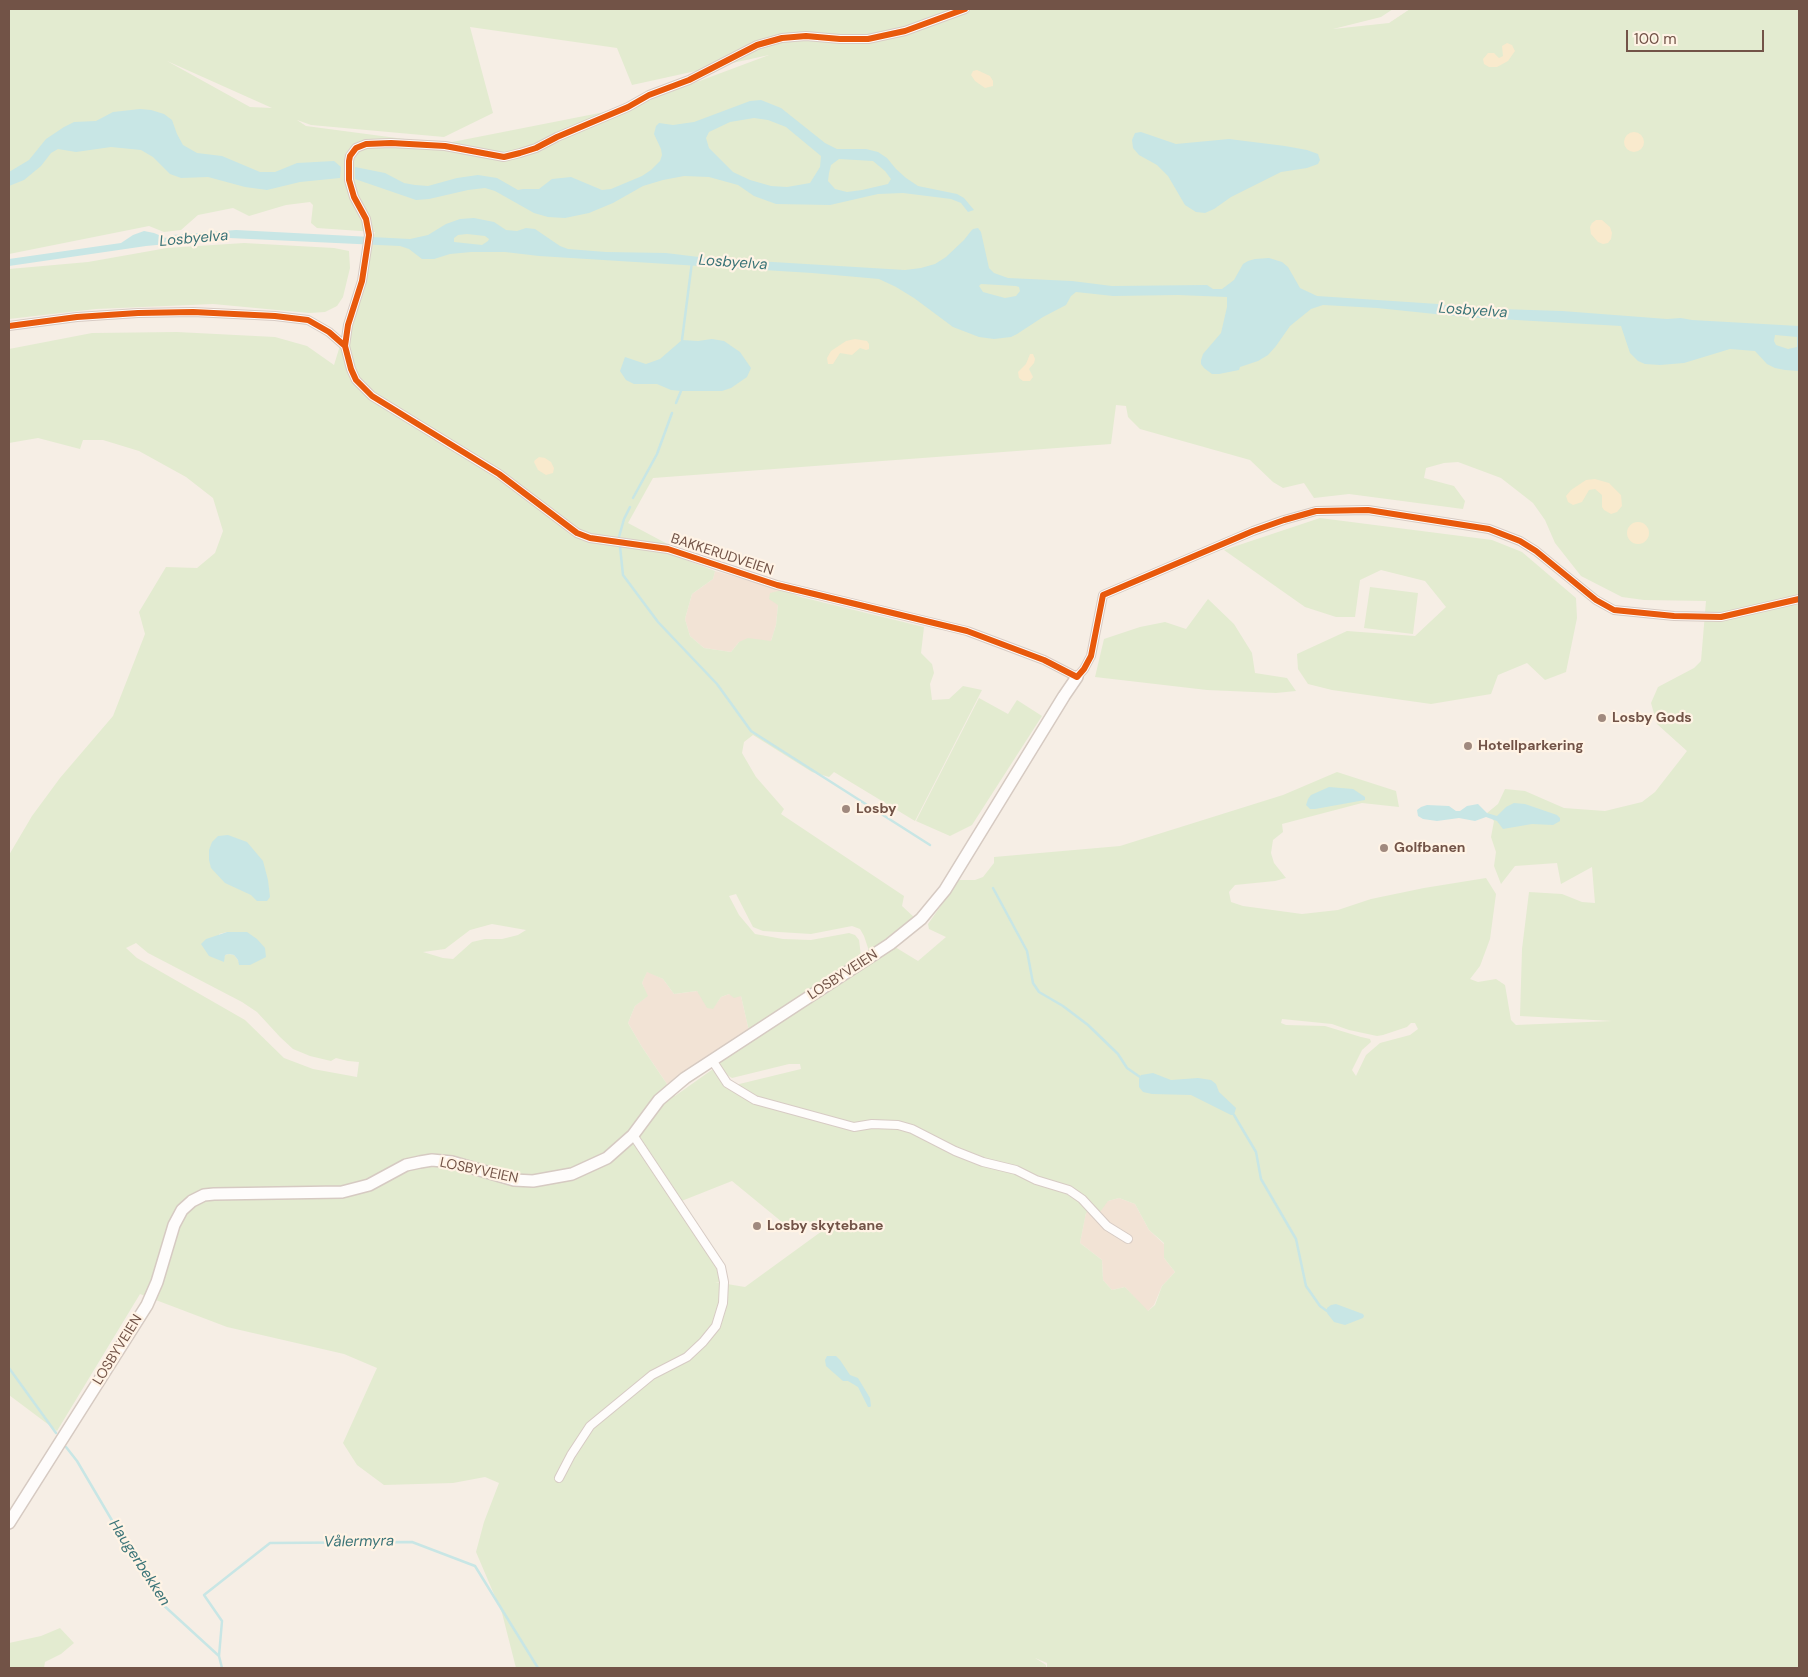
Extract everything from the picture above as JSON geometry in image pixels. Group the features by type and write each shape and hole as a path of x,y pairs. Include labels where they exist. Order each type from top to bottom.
{"main road":[{"name":"LOSBYVEIEN","path":"9,1523 146,1305 157,1282 174,1225 182,1210 192,1201 204,1195 214,1194 342,1192 369,1185 406,1165 432,1160 452,1162 514,1180 533,1181 553,1179 572,1174 607,1158 633,1134 659,1100 684,1078 890,944 921,919 945,890 1077,677"}],"street":[{"path":"345,346 348,325 362,281 369,235 366,219 354,197 348,180 350,156 356,148 372,143 426,144 504,157 536,148 628,107 649,95 689,80 757,45 782,38 806,36 868,39 905,31 964,9"},
{"path":"9,326 77,317 138,313 193,312 275,316 308,320 329,332 345,346"},
{"name":"BAKKERUDVEIEN","path":"345,346 356,380 372,396 499,474 577,533 590,538 668,549 777,585 966,630 1044,660 1077,677"},
{"path":"1077,677 1091,656 1103,595 1253,531 1316,511 1368,510 1490,529 1520,541 1536,551 1596,600 1614,610 1674,616 1721,617 1799,599"},
{"path":"712,1060 727,1082 755,1100 854,1127 872,1124 898,1125 912,1129 955,1151 983,1162 1016,1170 1036,1180 1069,1190 1082,1199 1107,1226 1128,1239"},
{"path":"559,1478 590,1426 652,1375 687,1357 716,1326 723,1302 724,1282 721,1267 633,1134"}],"shaded area":[{"path":"715,571 782,590 776,625 771,641 739,642 731,652 704,648 690,636 685,619 692,594 713,579"},
{"path":"647,971 663,979 674,994 697,991 713,1008 721,997 729,994 741,996 749,1031 667,1084 628,1023 635,1006 647,996 642,983"},
{"path":"1119,1198 1135,1204 1149,1230 1164,1244 1164,1258 1175,1272 1162,1286 1154,1305 1147,1312 1125,1287 1112,1290 1103,1280 1102,1260 1080,1243 1086,1212 1108,1201"}],"green space":[{"path":"9,9 1393,9 1381,17 1333,29 1389,23 1410,9 1799,9 1799,1668 1047,1668 1047,1663 1035,1658 1046,1665 1046,1668 516,1668 502,1613 476,1552 484,1522 499,1483 485,1477 453,1483 384,1485 357,1465 343,1443 377,1368 344,1354 227,1327 140,1294 57,1431 9,1395 9,855 32,816 60,778 113,716 145,634 139,612 166,567 197,568 215,553 223,531 213,498 186,477 139,451 103,440 83,440 80,449 38,438 9,443 9,349 92,333 177,332 275,337 307,346 334,365 375,232 317,228 311,223 313,205 310,202 286,205 249,216 233,208 198,215 181,230 164,232 149,226 9,254","holes":["470,27 617,48 632,85 769,55 630,107 442,144 306,126 297,120 311,125 444,137 493,113","167,61 272,108 250,107","1116,405 1126,406 1128,417 1140,429 1250,460 1273,482 1283,488 1304,483 1314,498 1349,494 1463,509 1465,501 1454,486 1424,478 1426,468 1444,463 1458,462 1501,478 1533,503 1545,520 1555,543 1581,576 1622,597 1644,600 1706,601 1701,661 1694,668 1658,687 1651,703 1657,724 1687,751 1655,792 1642,802 1605,811 1564,808 1525,791 1505,789 1498,804 1487,813 1494,821 1491,837 1496,852 1494,866 1501,884 1515,866 1557,863 1561,884 1592,867 1595,903 1582,902 1562,894 1529,892 1522,949 1520,1016 1612,1021 1516,1025 1511,1020 1505,985 1496,979 1478,982 1470,979 1480,966 1490,939 1496,894 1486,878 1371,899 1338,910 1302,914 1243,906 1231,902 1229,892 1235,885 1286,878 1274,863 1271,853 1273,840 1283,832 1282,824 1362,803 1399,807 1396,791 1337,772 1283,795 1120,846 994,857 994,863 983,877 975,880 959,880 928,924 929,929 946,937 918,961 895,947 773,1025 723,1059 719,1065 724,1073 732,1078 789,1064 800,1064 801,1069 727,1087 713,1069 675,1096 628,1023 635,1006 648,996 642,983 647,972 663,979 674,994 697,991 707,1008 713,1009 721,997 729,994 734,998 741,996 749,1031 861,956 859,940 855,935 849,933 811,940 783,939 755,934 739,915 729,896 736,894 753,927 763,931 811,934 852,926 860,929 869,951 884,943 916,919 902,906 904,896 781,814 784,809 756,777 742,753 744,742 753,735 812,772 829,777 834,772 915,821 982,690 963,686 949,699 932,700 930,684 934,673 932,664 921,653 924,627 801,597 782,590 770,593 769,599 778,605 776,625 771,641 748,638 739,642 731,652 704,648 690,636 685,619 692,594 713,579 715,571 673,555 675,548 628,523 653,478 1111,444","492,924 526,930 518,935 502,939 485,939 472,942 453,959 423,952 445,949 470,930","237,932 240,965 234,955 225,955 224,958 219,934","136,943 148,953 242,1002 257,1012 293,1049 310,1056 331,1061 336,1058 359,1062 357,1077 313,1069 284,1058 245,1020 137,958 126,948","1282,1019 1332,1024 1377,1036 1407,1027 1411,1023 1415,1023 1418,1029 1410,1035 1380,1043 1366,1055 1356,1076 1352,1070 1362,1050 1371,1042 1370,1039 1325,1026 1286,1025 1281,1023","732,1181 782,1222 833,1223 745,1287 715,1282 724,1282 721,1267 679,1202","1119,1198 1135,1204 1149,1230 1164,1243 1164,1258 1175,1272 1162,1286 1155,1305 1148,1311 1125,1287 1112,1290 1103,1280 1102,1260 1080,1243 1086,1213 1093,1208 1100,1212 1108,1201"]},
{"path":"244,243 334,248 349,251 350,268 343,297 337,306 325,312 309,313 213,304 96,309 9,319 9,269 88,262 167,248"},
{"path":"1320,518 1492,540 1522,552 1576,598 1577,618 1566,672 1545,680 1527,663 1498,675 1491,694 1431,704 1332,690 1308,684 1298,669 1297,654 1347,631 1415,636 1446,607 1425,581 1381,570 1360,580 1355,617 1336,617 1305,607 1224,550"},
{"path":"1370,587 1418,593 1413,634 1364,628"},
{"path":"1208,599 1234,624 1252,653 1255,673 1287,678 1296,691 1276,693 1207,690 1095,677 1104,639 1140,627 1165,622 1186,629"},
{"path":"979,698 1008,714 1017,700 1042,716 972,825 950,836 916,821"},
{"path":"60,1628 74,1643 61,1654 45,1662 44,1668 9,1668 9,1643 41,1636"}],"sand":[{"path":"1507,43 1512,45 1515,51 1508,61 1497,67 1489,67 1484,64 1483,59 1488,53 1494,53 1499,58 1503,56 1502,46"},
{"path":"977,70 990,76 993,86 985,88 975,81 971,75 973,71"},
{"path":"1634,132 1641,135 1644,142 1641,149 1634,152 1627,149 1624,142 1627,135"},
{"path":"1596,220 1602,220 1610,227 1612,233 1608,243 1598,242 1591,234 1590,227"},
{"path":"855,339 867,341 869,349 860,348 852,355 840,353 833,364 828,364 827,358 831,351 846,341"},
{"path":"1030,354 1033,354 1035,359 1029,369 1033,377 1030,381 1023,381 1019,378 1018,372 1026,364"},
{"path":"539,457 551,462 554,468 553,473 546,475 538,470 534,462"},
{"path":"1595,479 1609,483 1621,495 1622,506 1617,512 1611,514 1604,510 1602,507 1602,495 1595,489 1589,490 1582,502 1573,505 1568,502 1566,496 1571,490 1586,480"},
{"path":"1638,522 1648,529 1649,533 1642,543 1638,544 1628,537 1627,533 1634,523"}],"water":[{"path":"761,100 781,108 825,143 837,149 866,149 878,152 887,158 906,178 918,186 957,194 964,198 974,210 968,212 961,203 951,199 903,193 878,194 830,205 776,204 754,196 738,185 709,177 684,176 643,186 613,203 589,213 565,218 548,217 534,213 495,191 485,188 416,200 355,179 355,167 385,173 404,183 415,185 428,186 457,178 478,175 497,178 518,190 539,189 552,179 571,177 602,190 611,189 642,176 660,161 661,149 654,134 659,123 673,125 694,122 750,101","holes":["754,118 768,120 786,127 821,156 820,167 810,183 787,187 771,186 750,180 733,172 709,148 706,138 709,132 730,122","839,159 873,161 891,179 888,184 862,190 847,192 835,189 828,181 829,173 831,165"]},
{"path":"140,109 164,114 172,120 183,145 197,153 222,156 260,172 275,172 297,163 334,161 341,167 340,178 300,182 267,190 245,187 208,177 181,178 170,174 153,157 141,150 111,147 76,152 58,149 51,153 41,166 24,180 9,186 9,172 29,160 46,139 64,127 74,122 96,121 113,112"},
{"path":"1141,132 1176,144 1229,139 1285,146 1318,154 1320,160 1318,164 1307,168 1281,172 1231,197 1205,213 1196,212 1185,205 1168,176 1157,165 1139,155 1133,148 1132,140 1135,133"},
{"name":"Losbyelva","path":"474,218 494,222 506,230 535,229 560,246 568,249 666,253 707,258 905,270 935,264 946,257 973,229 978,228 981,232 989,268 994,273 1008,278 1072,281 1112,286 1207,285 1213,289 1222,289 1234,280 1243,264 1255,259 1269,258 1282,262 1288,267 1300,288 1317,296 1438,304 1469,308 1562,311 1799,326 1799,371 1775,368 1767,364 1755,351 1730,349 1684,363 1645,364 1638,361 1630,353 1621,326 1464,317 1377,308 1323,305 1311,309 1290,326 1268,355 1258,361 1240,367 1239,370 1212,374 1204,368 1201,360 1203,354 1221,333 1227,307 1227,297 1178,295 1113,296 1076,292 1071,296 1066,305 1017,334 1011,337 994,339 979,337 953,327 914,298 879,279 539,256 505,252 471,252 450,254 434,259 422,259 409,249 400,246 229,238 146,246 9,266 9,259 121,243 133,235 144,231 166,238 172,235 236,230 410,239 428,235 446,224 460,219","holes":["458,235 485,236 489,239 482,245 454,242 454,238","981,284 1016,286 1019,287 1020,291 1016,296 1005,298 983,292 979,286","1775,335 1797,337 1797,347 1788,349 1776,345 1774,341"]},
{"path":"712,339 724,341 740,352 751,368 747,377 731,388 722,391 671,390 657,384 634,384 626,380 620,371 625,357 646,364 660,359 682,340 698,341"},
{"path":"1329,787 1353,789 1365,797 1365,800 1315,809 1310,809 1306,805 1311,795"},
{"path":"1514,803 1525,804 1557,815 1560,821 1553,825 1532,824 1503,829 1497,821 1486,817 1475,821 1459,818 1437,821 1423,819 1418,816 1417,810 1427,805 1449,806 1456,811 1460,811 1467,806 1478,804 1487,813 1497,816 1506,807"},
{"path":"228,835 247,842 263,861 270,897 267,901 257,901 251,895 225,883 211,868 209,850 212,842 218,836"},
{"path":"227,932 247,932 265,948 266,957 250,965 239,965 234,955 225,955 224,962 209,956 201,944 206,939"},
{"path":"1153,1073 1171,1080 1198,1078 1211,1080 1216,1084 1219,1092 1236,1108 1234,1115 1191,1095 1143,1092 1139,1087 1141,1075"},
{"path":"1336,1304 1364,1316 1345,1325 1334,1322 1327,1313 1327,1308"},
{"path":"827,1356 836,1356 850,1375 858,1378 870,1398 870,1407 868,1407 858,1387 848,1381 843,1381 826,1366 825,1360"}],"waterway":[{"name":"Losbyelva","path":"682,340 692,262"},
{"path":"676,403 681,391"},
{"path":"633,498 657,454 672,413"},
{"path":"630,507 624,519 619,537 623,575 658,622 717,684 751,731 930,845"},
{"path":"993,888 1027,951 1033,983 1039,992 1063,1006 1088,1025 1118,1054 1127,1068 1140,1077"},
{"path":"1234,1115 1256,1152 1261,1179 1296,1239 1306,1286 1320,1306 1327,1311"},
{"name":"Haugerbekken","path":"9,1368 56,1433"},
{"name":"Haugerbekken","path":"66,1447 77,1461 160,1602 219,1656 222,1668"},
{"name":"Vålermyra","path":"219,1656 222,1621 204,1595 270,1543 412,1542 475,1566 538,1668"}],"cycle path":[{"path":"345,346 348,325 362,281 369,235 366,219 354,197 349,180 350,156 356,148 366,144 391,143 445,146 504,157 536,148 628,107 649,95 689,80 757,45 782,38 806,36 868,39 905,31 965,9"},
{"path":"9,326 77,317 138,313 193,312 275,316 308,320 329,332 345,346 356,380 372,396 499,474 577,533 590,538 668,549 777,585 967,631 1044,660 1077,677 1091,656 1103,595 1253,531 1316,511 1368,510 1489,529 1520,541 1536,551 1596,600 1614,610 1674,616 1721,617 1799,599"}],"place":[{"name":"Losby Gods","path":"1602,718"},
{"name":"Hotellparkering","path":"1468,746"},
{"name":"Losby","path":"846,809"},
{"name":"Golfbanen","path":"1384,848"},
{"name":"Losby skytebane","path":"757,1226"}]}
